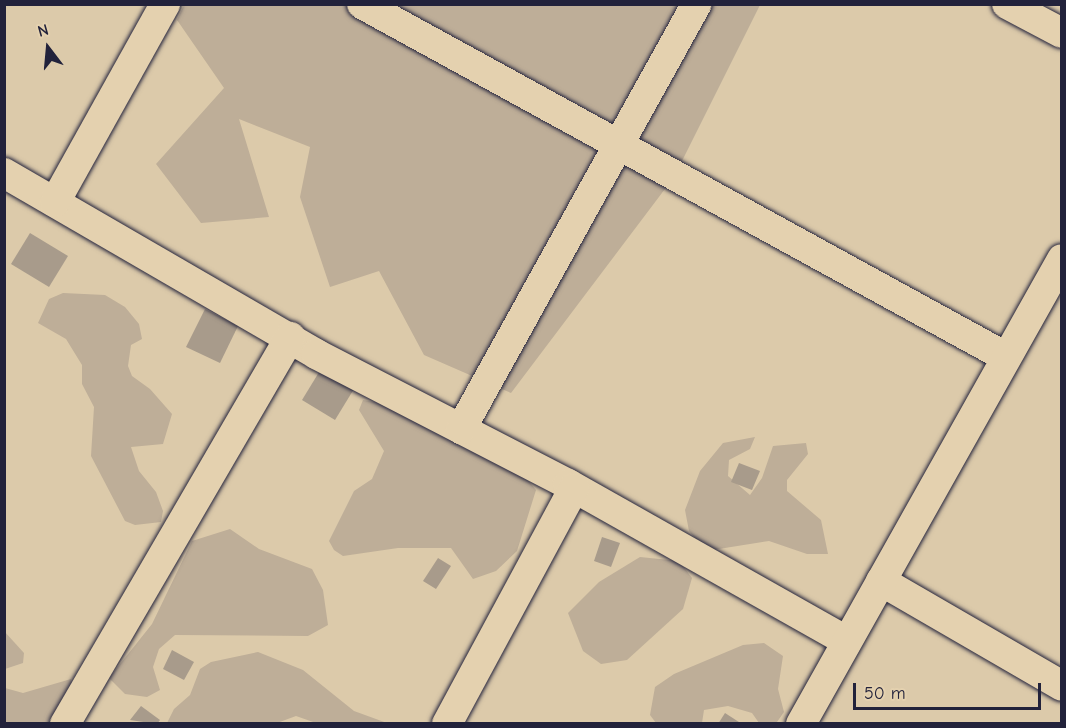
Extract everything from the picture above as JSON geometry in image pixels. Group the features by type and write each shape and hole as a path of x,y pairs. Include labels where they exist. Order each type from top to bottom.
{"street":[{"path":"55,202 165,4"},
{"path":"362,4 1006,357"},
{"path":"461,429 697,4"},
{"path":"1007,4 1062,33"},
{"path":"4,173 290,337 574,488 847,641"},
{"path":"801,723 1062,259"},
{"path":"65,723 290,337"},
{"path":"447,723 574,488"},
{"path":"881,581 1062,686"}],"shaded area":[{"path":"184,5 760,5 674,177 511,393 424,355 379,271 330,287 300,197 310,147 239,119 269,217 201,223 156,164 224,88 177,20"},
{"path":"63,293 105,295 125,307 139,324 142,339 131,345 128,366 132,376 150,389 172,414 163,444 131,447 139,471 156,492 163,511 161,522 135,525 125,521 91,456 94,407 82,384 82,365 66,339 38,323 49,299"},
{"path":"363,400 380,403 507,455 536,490 517,551 496,571 473,579 451,548 398,548 343,556 334,550 329,541 354,491 372,479 384,451 359,410"},
{"path":"755,437 750,449 729,460 728,476 750,495 762,478 773,446 806,443 808,454 787,480 787,491 821,520 828,554 807,554 769,541 706,551 689,531 685,510 700,471 723,443"},
{"path":"230,529 259,549 312,569 323,590 328,625 308,636 175,635 159,649 153,667 160,690 147,697 125,694 109,678 152,624 192,541"},
{"path":"640,557 679,561 692,578 683,609 627,660 601,664 583,651 568,613 599,582"},
{"path":"4,631 24,653 23,663 5,669"},
{"path":"764,643 783,656 778,689 784,712 777,722 759,723 752,713 728,706 704,710 702,723 656,723 650,715 655,687 674,674 743,645"},
{"path":"258,652 303,670 354,711 387,723 316,723 296,716 277,723 167,723 174,709 190,695 200,669 211,662"},
{"path":"71,679 73,691 60,723 5,724 5,688 23,693"}],"building":[{"path":"30,233 68,256 49,287 11,264"},
{"path":"205,309 238,326 220,363 186,347"},
{"path":"324,364 357,384 335,420 302,400"},
{"path":"739,463 760,471 752,490 731,482"},
{"path":"602,537 620,543 611,567 594,561"},
{"path":"438,558 451,566 436,589 423,581"},
{"path":"172,650 194,662 184,680 163,669"},
{"path":"141,706 160,720 157,724 130,720"},
{"path":"725,713 742,724 718,724"}]}
